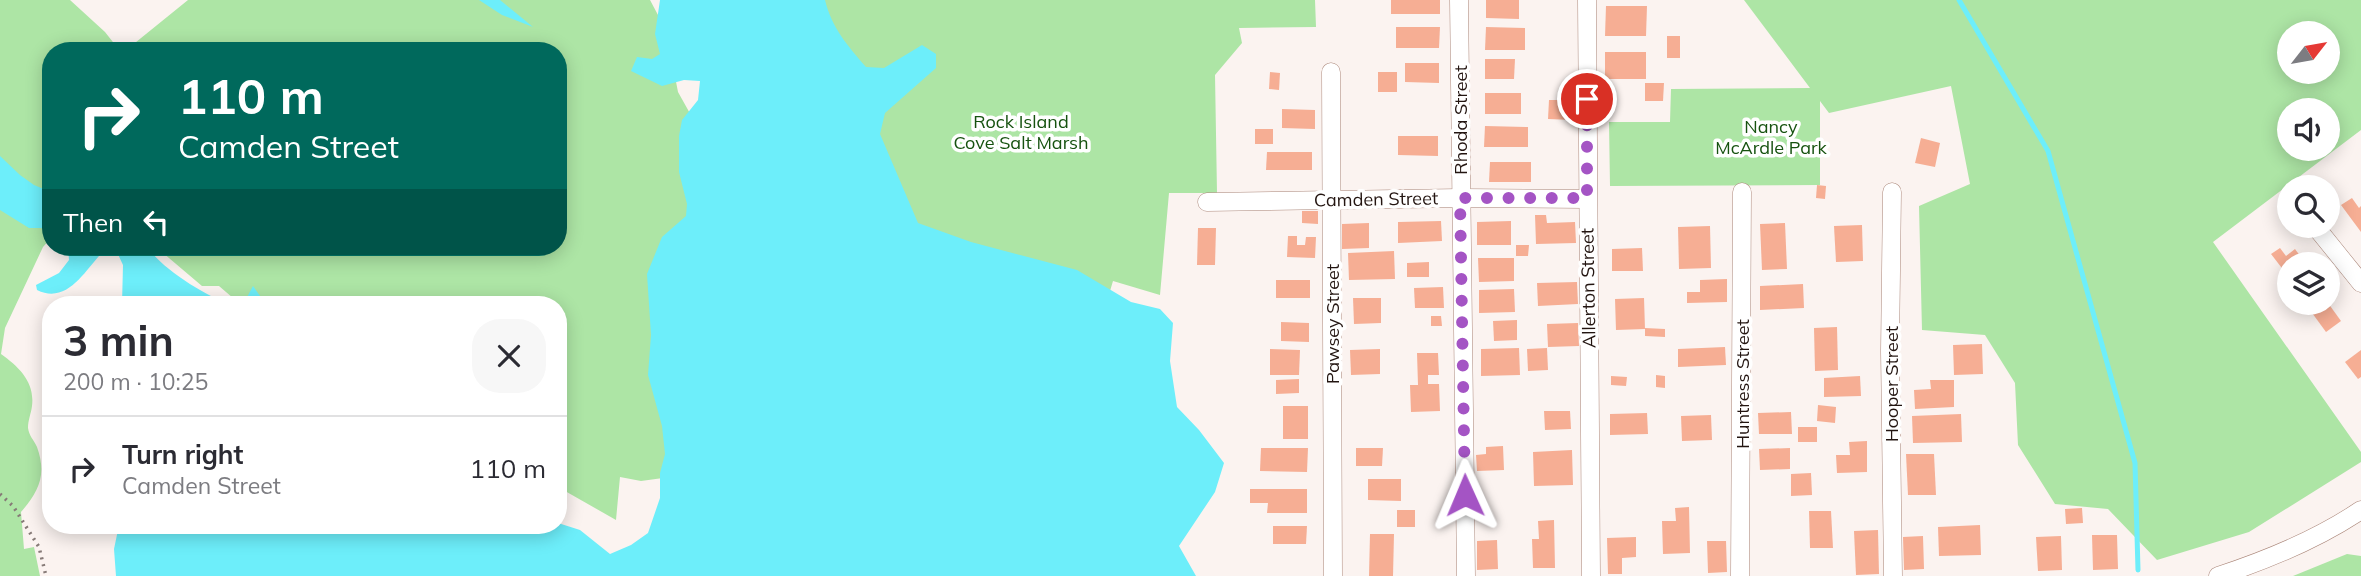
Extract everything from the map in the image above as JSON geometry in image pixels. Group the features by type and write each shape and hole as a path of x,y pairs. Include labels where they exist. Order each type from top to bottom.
{"street":[{"name":"Rhoda Street","path":"1459,0 1466,576"},
{"name":"Allerton Street","path":"1587,0 1591,576"},
{"name":"Pawsey Street","path":"1331,72 1333,576"},
{"name":"Huntress Street","path":"1741,576 1742,192"},
{"name":"Hooper Street","path":"1892,192 1890,351 1893,576"},
{"name":"Camden Street","path":"1207,202 1587,198"},
{"path":"2325,238 2361,283"},
{"path":"2218,576 2274,556 2361,510"}],"path":[{"path":"0,494 13,506 40,547 46,576"}],"green space":[{"path":"0,0 70,0 113,42 42,42 42,249 5,328 1,354 20,370 31,390 32,406 28,428 40,457 41,474 37,490 21,512 24,549 34,547 40,576 0,576"},
{"path":"188,0 650,0 666,30 678,92 711,151 673,436 663,478 641,481 620,477 616,520 567,492 567,296 231,296 219,286 202,286 167,256 567,256 567,42 136,42"},
{"name":"Rock Island Cove Salt Marsh","path":"698,0 1315,0 1316,27 1239,28 1242,43 1215,75 1217,193 1169,193 1160,295 1113,281 1098,331 918,224"},
{"name":"Nancy McArdle Park","path":"1744,0 2361,0 2361,130 2340,146 2340,98 2277,98 2277,161 2320,161 2302,175 2277,175 2277,194 2213,242 2361,452 2361,462 2249,532 2157,560 2108,509 2055,504 2018,445 2015,383 1985,335 1922,330 1919,206 1970,184 1951,86 1829,113 1820,101 1820,185 1610,186 1609,122 1670,122 1671,89 1810,88"},
{"path":"2347,554 2361,556 2361,576 2293,576"}],"water":[{"path":"479,0 500,0 533,27 502,15"},
{"path":"660,0 825,0 836,28 866,67 884,68 922,45 936,54 936,68 885,113 880,134 918,223 971,242 1077,270 1131,302 1160,309 1173,323 1170,361 1177,407 1224,463 1215,492 1179,546 1196,576 116,576 114,549 117,534 567,534 567,526 580,530 610,554 631,545 648,533 660,498 660,473 665,454 662,426 648,375 651,335 647,274 662,237 686,216 687,204 679,172 679,136 682,120 698,100 700,81 684,80 662,86 631,71 637,57 652,59 660,54 655,34"},
{"path":"0,156 20,175 42,188 42,228 29,228 0,210"},
{"path":"69,256 99,256 77,281 59,293 37,290 36,285 59,273 69,260"},
{"path":"119,256 155,256 172,272 212,296 122,296 123,265"},
{"path":"253,286 260,296 248,296"}],"building":[{"path":"1391,0 1440,0 1440,14 1391,14"},
{"path":"1486,0 1519,0 1519,19 1486,18"},
{"path":"1606,6 1647,6 1646,36 1605,36"},
{"path":"1396,27 1440,27 1439,48 1396,48"},
{"path":"1486,27 1525,28 1525,50 1485,50"},
{"path":"1667,36 1680,36 1680,58 1667,58"},
{"path":"1605,52 1646,52 1646,79 1605,79"},
{"path":"1485,59 1515,59 1514,79 1485,79"},
{"path":"1405,63 1439,63 1439,83 1405,82"},
{"path":"1270,72 1280,73 1279,90 1269,89"},
{"path":"1378,72 1397,72 1397,92 1378,92"},
{"path":"1645,83 1664,83 1663,101 1645,101"},
{"path":"1485,93 1521,93 1521,114 1485,114"},
{"path":"1549,100 1572,100 1572,120 1548,119"},
{"path":"1282,109 1315,110 1315,129 1282,128"},
{"path":"1485,126 1528,127 1528,147 1484,147"},
{"path":"1255,129 1273,129 1273,144 1255,144"},
{"path":"1398,136 1438,136 1438,156 1398,155"},
{"path":"1921,138 1940,143 1935,167 1915,163"},
{"path":"1267,152 1312,152 1312,170 1266,170"},
{"path":"1490,162 1531,162 1531,182 1489,182"},
{"path":"1817,185 1826,186 1825,199 1816,198"},
{"path":"2352,198 2359,208 2361,206 2361,232 2341,205"},
{"path":"1302,211 1318,211 1318,224 1302,223"},
{"path":"1535,215 1546,215 1547,223 1575,222 1576,243 1536,244"},
{"path":"1441,221 1442,241 1398,243 1398,222"},
{"path":"1511,221 1511,245 1477,245 1477,222"},
{"path":"1369,223 1369,248 1342,249 1342,224"},
{"path":"1785,223 1787,269 1762,270 1760,224"},
{"path":"1862,225 1863,261 1836,262 1834,226"},
{"path":"1710,226 1711,268 1679,269 1678,227"},
{"path":"1198,228 1216,228 1215,265 1197,265"},
{"path":"1288,236 1297,236 1297,245 1305,245 1306,237 1316,237 1315,258 1287,257"},
{"path":"1516,245 1529,245 1528,256 1516,256"},
{"path":"1642,248 1643,271 1612,271 1612,249"},
{"path":"2280,248 2283,252 2277,252 2277,262 2271,254"},
{"path":"1394,251 1395,279 1349,280 1348,253"},
{"path":"1478,258 1514,258 1514,281 1479,282"},
{"path":"1429,262 1429,277 1407,277 1407,263"},
{"path":"1727,279 1727,302 1687,303 1687,292 1700,292 1700,280"},
{"path":"1276,280 1310,280 1310,298 1276,298"},
{"path":"1577,282 1578,304 1538,306 1537,283"},
{"path":"1803,284 1804,308 1760,310 1760,286"},
{"path":"1443,287 1444,308 1415,308 1414,288"},
{"path":"1514,289 1515,312 1479,313 1479,290"},
{"path":"1353,298 1381,298 1381,323 1354,324"},
{"path":"1644,298 1645,329 1616,330 1615,299"},
{"path":"2314,315 2337,315 2341,321 2326,332"},
{"path":"1431,316 1441,316 1442,326 1431,326"},
{"path":"1517,320 1517,340 1494,341 1493,321"},
{"path":"1281,322 1309,323 1309,342 1281,341"},
{"path":"1578,323 1579,346 1548,347 1547,324"},
{"path":"1837,327 1838,370 1815,371 1814,328"},
{"path":"1645,328 1665,329 1665,337 1645,336"},
{"path":"1982,344 1983,374 1954,375 1953,345"},
{"path":"1725,347 1726,365 1678,367 1678,349"},
{"path":"1519,348 1520,375 1481,376 1481,349"},
{"path":"1547,348 1548,370 1528,371 1527,349"},
{"path":"1270,349 1300,350 1299,375 1270,375"},
{"path":"1380,349 1380,374 1351,375 1350,350"},
{"path":"2361,350 2361,377 2358,379 2345,362"},
{"path":"1417,353 1438,353 1439,375 1428,375 1428,384 1439,384 1440,411 1411,412 1410,385 1418,385"},
{"path":"1656,375 1665,376 1665,388 1656,387"},
{"path":"1611,376 1627,377 1626,386 1611,385"},
{"path":"1860,376 1861,396 1824,397 1824,378"},
{"path":"1299,379 1299,393 1276,394 1276,380"},
{"path":"1930,380 1954,380 1954,407 1915,409 1914,390 1931,389"},
{"path":"1818,405 1836,407 1835,423 1817,421"},
{"path":"1283,406 1308,406 1308,439 1283,439"},
{"path":"1544,411 1570,411 1571,429 1545,430"},
{"path":"1791,412 1792,434 1759,434 1758,413"},
{"path":"1647,413 1648,434 1610,435 1610,414"},
{"path":"1961,414 1962,442 1913,443 1912,416"},
{"path":"1711,415 1712,440 1682,441 1681,416"},
{"path":"1798,427 1817,427 1817,442 1798,442"},
{"path":"1867,441 1867,472 1837,473 1836,455 1850,455 1849,442"},
{"path":"1503,446 1504,470 1477,471 1476,455 1486,454 1486,447"},
{"path":"1261,448 1308,448 1307,472 1260,471"},
{"path":"1356,448 1383,448 1382,466 1356,466"},
{"path":"1790,448 1790,469 1760,470 1759,449"},
{"path":"1572,450 1573,485 1534,486 1533,452"},
{"path":"1906,454 1934,454 1936,495 1908,495"},
{"path":"1811,473 1812,495 1791,496 1791,474"},
{"path":"1368,479 1401,479 1401,501 1368,500"},
{"path":"1250,489 1307,489 1307,513 1267,513 1268,503 1250,503"},
{"path":"1689,507 1690,553 1663,554 1662,521 1676,521 1675,508"},
{"path":"2082,508 2083,523 2066,524 2065,509"},
{"path":"1397,510 1415,510 1415,527 1397,527"},
{"path":"1809,511 1831,511 1833,548 1810,548"},
{"path":"1554,520 1555,568 1533,568 1532,539 1539,539 1538,521"},
{"path":"1980,525 1981,555 1939,556 1938,527"},
{"path":"1273,526 1307,526 1306,544 1273,544"},
{"path":"1878,530 1879,574 1856,575 1854,531"},
{"path":"1370,534 1394,534 1393,576 1369,576"},
{"path":"2092,535 2117,535 2118,569 2093,570"},
{"path":"1923,536 1924,569 1904,570 1903,537"},
{"path":"2061,536 2062,570 2038,571 2036,537"},
{"path":"1636,537 1636,557 1622,558 1622,574 1608,574 1607,538"},
{"path":"1497,540 1498,569 1477,570 1477,541"},
{"path":"1707,541 1726,541 1727,572 1708,573"}],"waterway":[{"path":"1959,0 2048,151 2135,463 2138,570"}],"route":[{"path":"1465,495 1460,198 1587,198 1587,99"}]}
